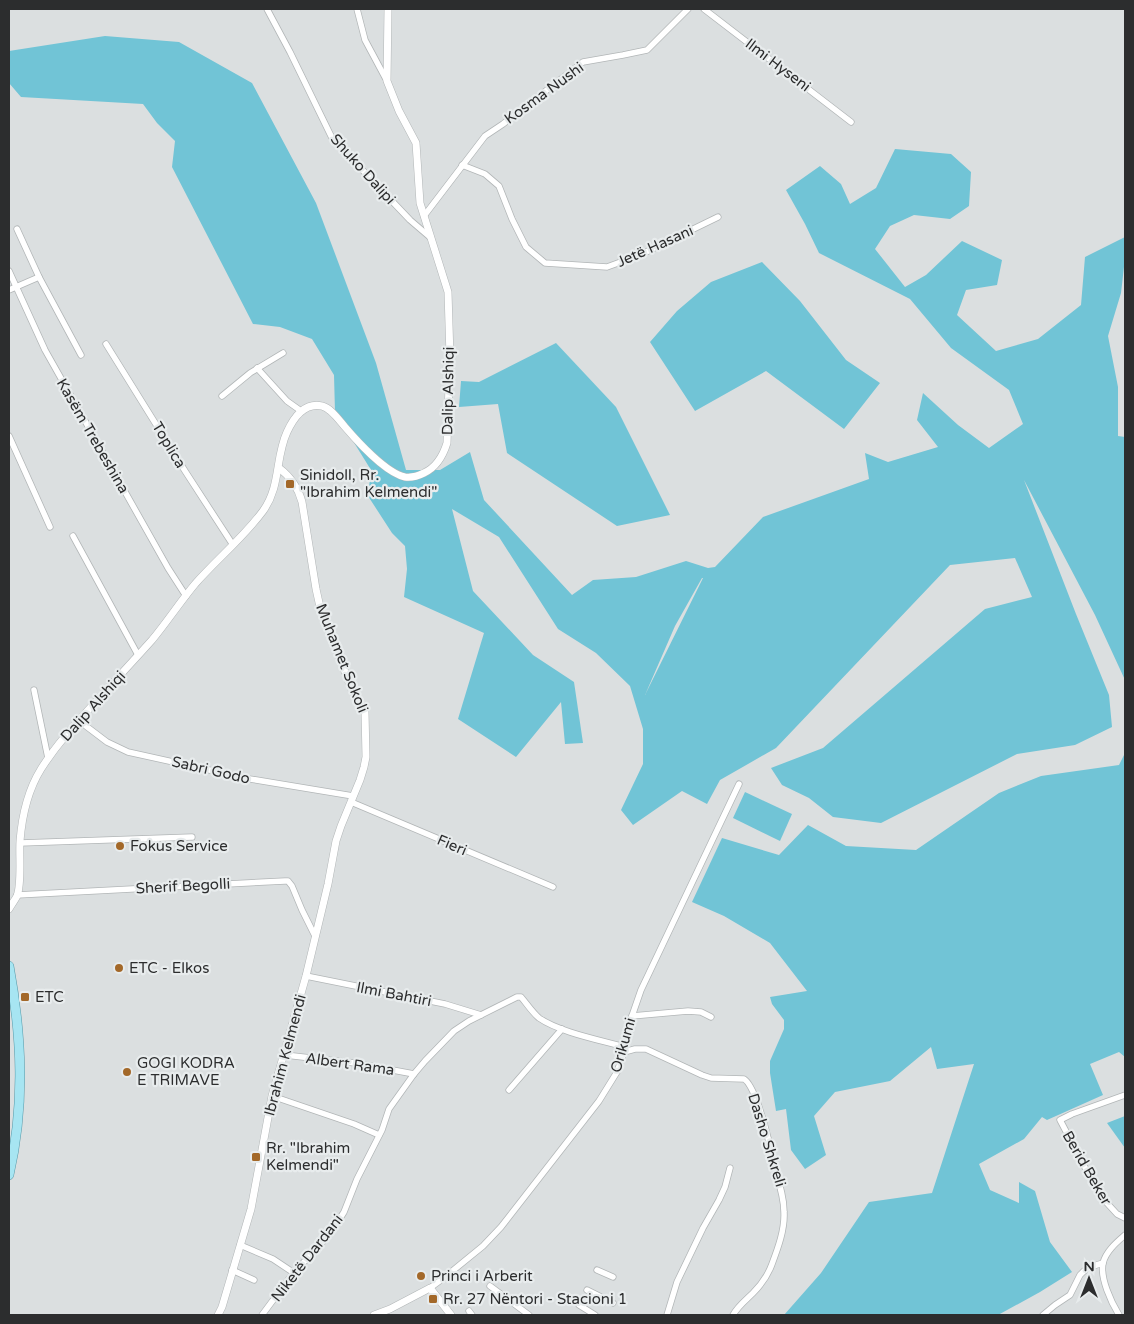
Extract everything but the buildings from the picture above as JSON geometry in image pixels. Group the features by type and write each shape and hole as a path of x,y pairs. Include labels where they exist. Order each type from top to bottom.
{"main road":[{"path":"9,966 15,1003 20,1076 17,1123 9,1175"}],"street":[{"name":"Shuko Dalipi","path":"267,9 332,138 410,220 432,239"},
{"path":"357,9 365,40 386,81"},
{"name":"Dalip Alshiqi","path":"9,909 19,887 20,843 24,814 40,771 78,720 160,630 194,585 234,545 264,510 271,497 286,434 301,411 316,406 322,406 330,410 379,461 402,477 411,478 419,476 428,471 444,454 447,437 450,357 448,292 420,203 416,143 398,111 386,81 388,9"},
{"name":"Kosma Nushi","path":"424,216 485,136 582,62 647,50 688,9"},
{"name":"Ilmi Hyseni","path":"704,9 851,122"},
{"name":"Jetë Hasani","path":"462,165 485,174 499,186 526,247 545,264 607,267 640,255 718,217"},
{"path":"17,229 39,277 81,355"},
{"name":"Kasëm Trebeshina","path":"9,272 51,362 168,568 186,596"},
{"path":"9,290 39,277"},
{"name":"Toplica","path":"106,344 185,471 234,545"},
{"path":"222,396 257,368 283,353"},
{"path":"257,368 287,401 301,411"},
{"path":"9,436 50,527"},
{"path":"9,453 15,451"},
{"name":"Muhamet Sokoli","path":"279,468 293,481 299,491 306,518 320,607 352,690 365,712 366,757 362,774 352,799"},
{"path":"73,536 138,655"},
{"name":"Dalip Alshiqi","path":"34,690 48,758"},
{"name":"Sabri Godo","path":"78,720 107,742 128,752 352,799"},
{"name":"Orikumi","path":"430,1288 483,1246 501,1227 599,1101 617,1072 632,1016 642,990 738,784"},
{"name":"Fieri","path":"352,799 553,887"},
{"name":"Ibrahim Kelmendi","path":"218,1315 252,1204 272,1096 306,976 328,884 336,841 352,799"},
{"path":"20,843 192,837"},
{"name":"Sherif Begolli","path":"17,895 285,881 292,886 315,936"},
{"name":"Ilmi Bahtiri","path":"306,976 445,1004 481,1015"},
{"name":"Niketë Dardani","path":"262,1315 294,1273 328,1236 337,1223 344,1212 357,1179 390,1109 414,1074 454,1031 469,1021 517,997 521,997 540,1018 562,1028"},
{"path":"632,1016 688,1011 701,1012 710,1017"},
{"path":"509,1090 562,1028 624,1050"},
{"name":"Dasho Shkreli","path":"624,1050 646,1049 702,1075 711,1078 744,1079 750,1085 764,1123 772,1160 783,1192 785,1215 780,1240 767,1274 759,1286 737,1308 733,1315"},
{"name":"Albert Rama","path":"285,1054 355,1063 414,1074"},
{"name":"Berid Beker","path":"1125,1095 1078,1111 1060,1120 1089,1175 1106,1202 1117,1214 1125,1218"},
{"path":"272,1096 354,1124 379,1135"},
{"path":"667,1315 677,1282 702,1228 716,1205 730,1168"},
{"path":"1118,1315 1104,1279 1103,1263 1108,1252 1125,1235"},
{"path":"240,1245 273,1259 294,1273"},
{"path":"1043,1315 1070,1295 1084,1271 1103,1263"},
{"path":"232,1270 254,1280"},
{"path":"598,1270 613,1277"},
{"path":"490,1286 529,1315"},
{"path":"374,1315 390,1309 430,1288 451,1315"},
{"path":"588,1290 613,1303"},
{"path":"580,1305 595,1315"}],"shaded area":[{"path":"105,36 179,42 252,83 316,203 376,363 406,470 440,470 470,452 484,500 572,595 593,580 636,577 686,561 708,568 715,567 763,517 869,479 865,453 888,462 938,447 917,420 923,393 958,425 989,448 1023,424 1009,390 951,348 910,299 819,253 786,190 820,166 841,184 850,204 876,188 895,149 951,154 971,172 969,206 950,219 914,215 890,226 875,249 905,287 926,275 962,241 1002,260 997,285 966,290 957,315 996,351 1038,339 1081,305 1085,257 1125,237 1121,293 1108,336 1118,387 1118,436 1125,437 1125,680 1095,615 1024,480 1109,695 1112,727 1075,745 1017,754 881,823 833,817 809,798 782,785 771,768 823,748 985,609 1032,597 1015,558 950,565 776,748 720,780 707,804 682,791 633,825 621,810 643,764 643,729 630,686 596,653 558,629 499,537 452,509 473,591 533,655 574,682 583,743 565,744 561,702 516,757 458,719 484,633 404,597 407,569 405,546 392,533 368,496 371,470 335,412 334,375 312,339 280,327 253,324 172,167 175,141 157,123 143,104 21,97 9,83 9,51","holes":["703,578 645,695 675,626"]},
{"path":"762,262 800,301 846,360 880,383 844,429 766,371 695,411 650,342 677,311 711,282"},
{"path":"556,343 616,407 670,515 617,526 507,453 498,404 459,407 461,381 479,382"},
{"path":"1125,753 1125,1057 1119,1052 1090,1064 1103,1095 1047,1120 1042,1117 1024,1139 979,1164 990,1190 1019,1203 1019,1182 1035,1191 1050,1242 1072,1272 998,1315 784,1315 821,1273 869,1202 932,1193 974,1064 937,1069 931,1047 890,1081 835,1092 814,1116 826,1155 805,1169 791,1150 786,1109 776,1111 770,1061 784,1029 784,1020 772,1004 770,997 807,991 770,943 724,916 692,902 722,838 779,855 808,825 846,846 916,850 999,793 1041,776 1119,765"},
{"path":"745,792 792,814 780,841 733,818"},
{"path":"1125,1116 1125,1148 1107,1123"}],"place":[{"name":"Sinidoll, Rr. \"Ibrahim Kelmendi\"","path":"290,484"},
{"name":"Fokus Service","path":"120,846"},
{"name":"ETC - Elkos","path":"119,968"},
{"name":"ETC","path":"25,997"},
{"name":"GOGI KODRA E TRIMAVE","path":"127,1072"},
{"name":"Rr. \"Ibrahim Kelmendi\"","path":"256,1157"},
{"name":"Princi i Arberit","path":"421,1276"},
{"name":"Rr. 27 Nëntori - Stacioni 1","path":"433,1299"}]}
